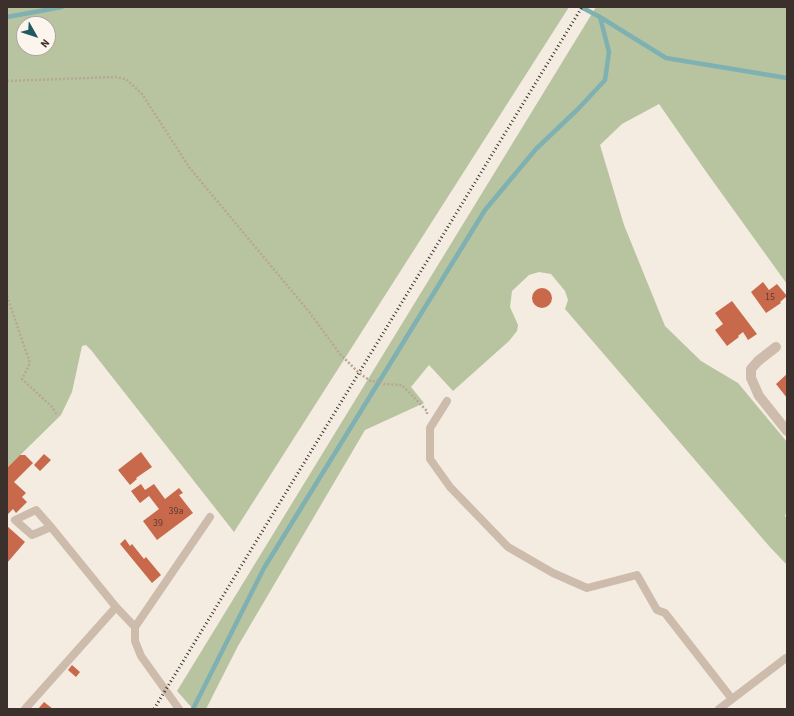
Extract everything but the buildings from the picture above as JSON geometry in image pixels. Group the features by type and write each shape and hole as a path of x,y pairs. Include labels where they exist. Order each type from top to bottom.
{"street":[{"path":"776,347 751,368 751,378 759,396 787,431"}],"lane":[{"path":"446,401 430,428 430,460 450,487 508,548 553,573 587,588 637,575 657,610 665,614 732,699"},
{"path":"179,709 141,656 135,641 135,627 210,516"},
{"path":"50,527 116,607 135,627"},
{"path":"25,709 116,607"},
{"path":"719,709 786,658"}],"path":[{"path":"7,80 115,77 126,79 142,94 189,167 310,313 340,354 372,382 377,380 384,384 402,385 426,411 430,428"},
{"path":"7,296 30,363 22,378 52,407 57,415"}],"green space":[{"path":"7,7 569,7 234,532 86,345 82,346 72,392 61,415 7,468"},
{"path":"596,7 787,7 787,284 659,104 622,124 600,145 624,225 665,326 701,361 738,383 787,442 787,510 785,516 787,519 787,565 565,309 568,300 565,291 551,274 539,272 529,275 512,291 510,307 518,325 517,331 509,341 453,391 429,365 411,387 424,403 365,430 238,646 206,709 193,709 177,691"}],"waterway":[{"path":"7,17 62,7"},
{"path":"581,7 600,17 666,58 787,78"},
{"path":"193,709 264,568 485,210 536,149 578,109 605,80 609,52 600,17"}],"railway":[{"path":"154,709 582,7"}]}
